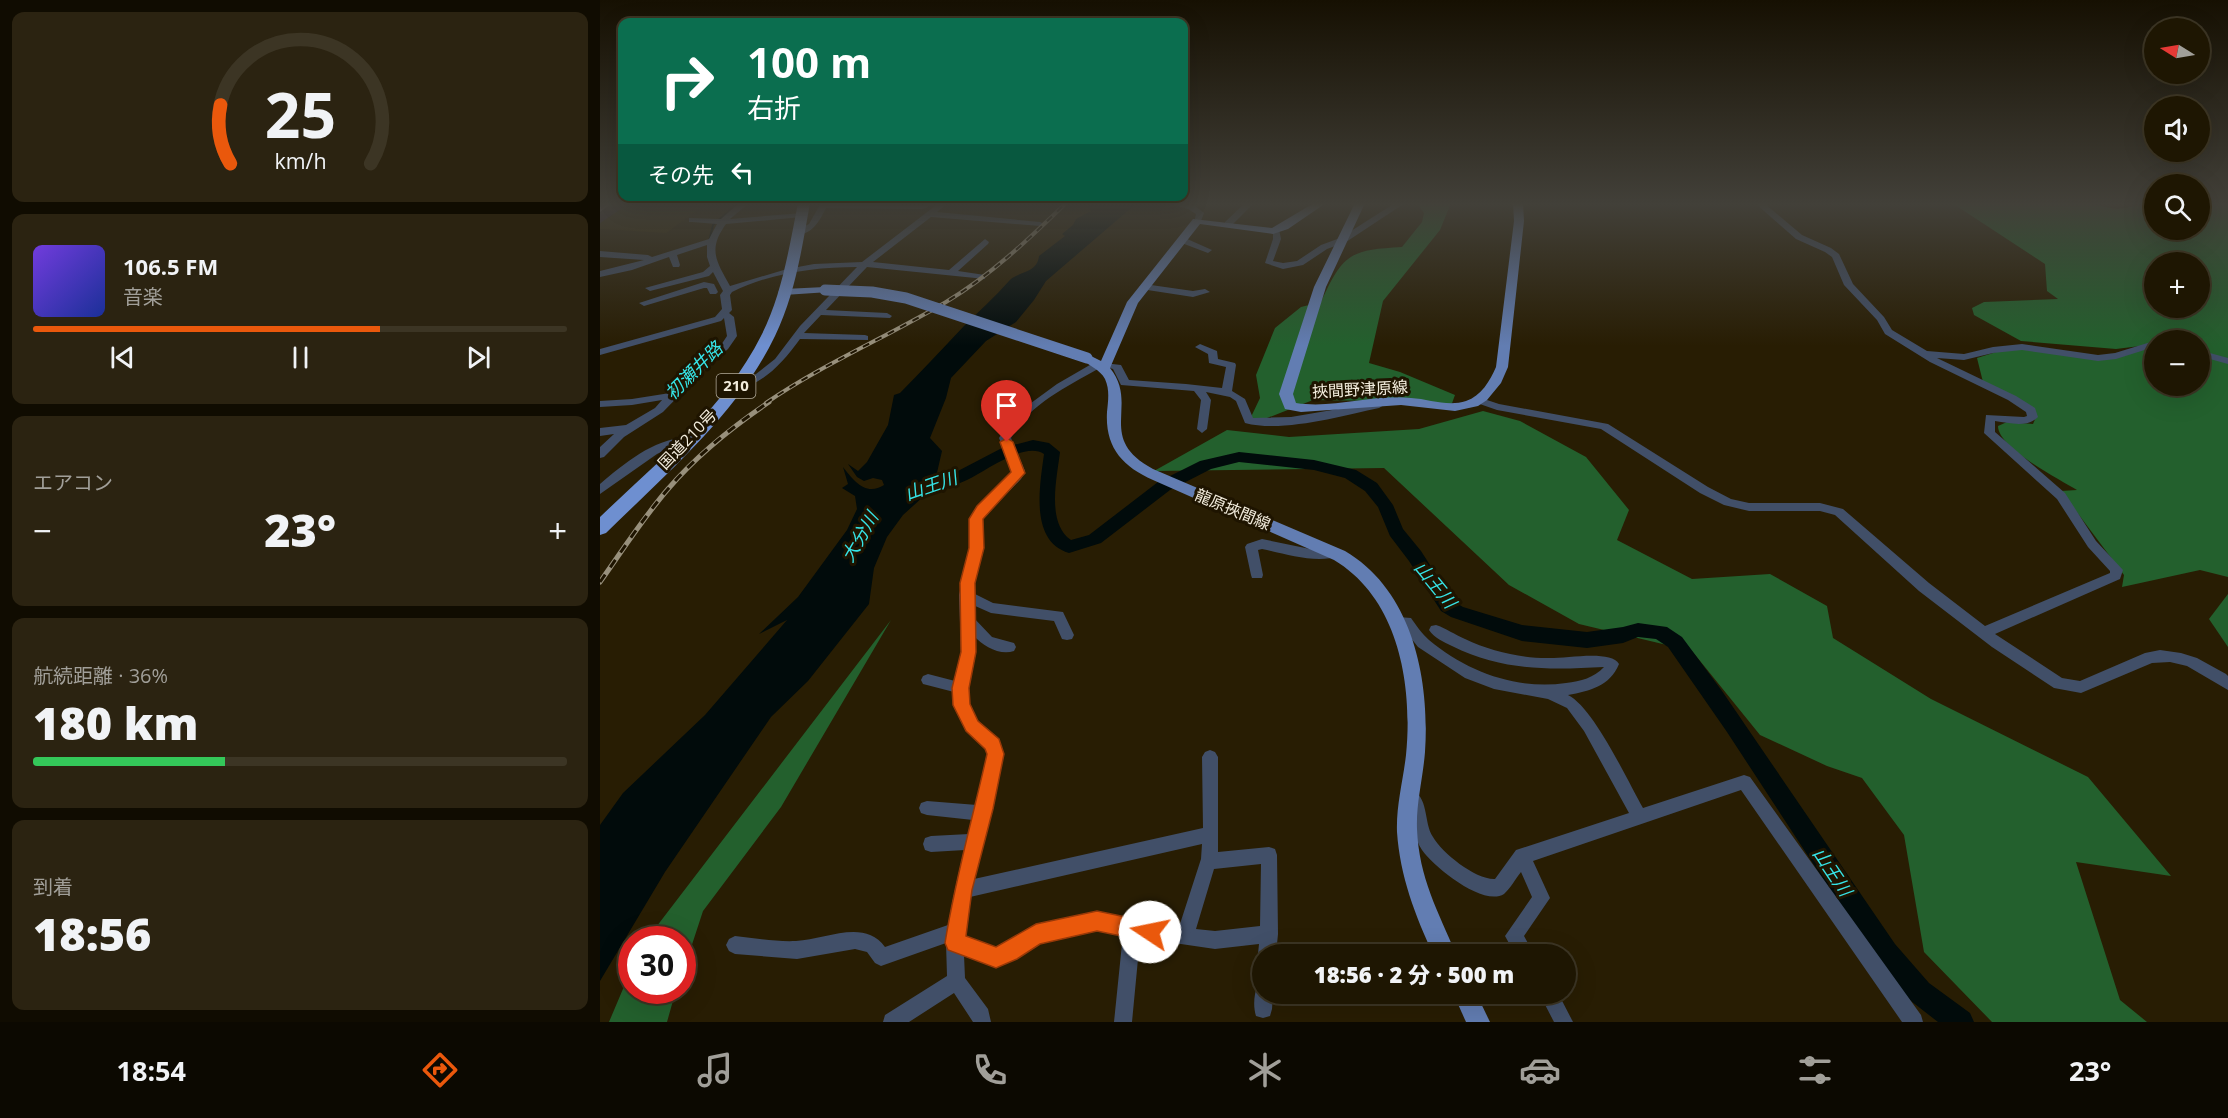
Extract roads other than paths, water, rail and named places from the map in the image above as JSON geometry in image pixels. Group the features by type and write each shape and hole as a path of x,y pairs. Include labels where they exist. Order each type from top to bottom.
{"highway":[{"name":"国道210号","path":"600,528 686,441 732,390 763,345 784,292 794,251"}],"main road":[{"path":"784,292 825,290 878,292 906,298 1099,364 1131,306 1173,251"},
{"name":"挾間野津原線","path":"1337,251 1328,267 1309,317 1285,398 1290,406 1302,408 1396,401 1449,408 1478,400"},
{"path":"1478,400 1496,380 1502,368 1516,251"},
{"name":"龍原挾間線","path":"1099,364 1111,375 1115,386 1115,434 1118,445 1132,463 1152,474 1336,553 1360,568 1389,602 1398,622 1413,681 1417,713 1416,746 1407,829 1414,885 1420,904 1439,944"},
{"path":"1469,1004 1478,1022"}],"street":[{"path":"637,258 647,251"},
{"path":"600,274 629,268 679,251"},
{"path":"711,251 710,256 728,290"},
{"path":"732,390 770,369 782,359 818,312 866,263 882,251"},
{"path":"952,272 975,251"},
{"path":"1273,251 1269,260 1270,264 1276,266 1297,264 1318,251"},
{"path":"1828,251 1833,253 1844,269 1849,285 1883,321 1888,332 1921,353 2007,395 2032,412 2033,417 2027,421 1990,417 1989,433 2061,496 2092,544 2118,573 1984,633"},
{"path":"672,253 676,266"},
{"path":"600,254 655,258"},
{"path":"644,303 704,285 711,286 708,295 790,270 830,264 866,263 982,277"},
{"path":"650,288 707,274 716,265"},
{"path":"1144,287 1193,294 1205,292"},
{"path":"600,352 714,320 724,315 727,308 725,295 728,290"},
{"path":"818,312 887,316"},
{"path":"600,454 627,429 652,415 675,395 731,339 729,317 724,315"},
{"path":"798,336 865,338"},
{"path":"1200,347 1213,353 1213,361 1231,365 1227,393"},
{"path":"1921,353 1964,357 1993,350 2022,347 2098,358 2116,356 2144,347"},
{"path":"2210,356 2228,361"},
{"path":"982,1022 981,1016 956,981 956,937 963,890 983,813 995,748 972,726 962,705 961,688 968,652 966,596 976,548 976,519 982,510 1017,476 1019,471 1010,449 1007,432 1023,415 1099,364 1117,367 1125,383 1227,393 1241,399 1249,421 1260,424 1396,401"},
{"path":"1198,389 1206,400 1202,429"},
{"path":"600,404 632,402 675,395"},
{"path":"1478,400 1497,407 1604,426 1704,490 1735,504 1749,507 1820,507 1839,512 1916,581 1984,633 2047,677 2067,686 2085,686 2159,655 2201,667 2228,684"},
{"path":"600,432 627,429"},
{"path":"600,490 634,463 674,442 686,441"},
{"path":"1257,575 1251,548 1255,545 1262,544 1315,555 1336,553"},
{"path":"966,596 992,608 1058,616 1067,635"},
{"path":"967,619 988,642 1009,647"},
{"path":"1398,622 1406,622 1423,643 1476,676 1494,683 1545,692 1566,700 1585,719 1639,816"},
{"path":"1436,630 1473,647 1531,662 1555,664 1607,660 1612,664 1610,671 1592,683 1545,692"},
{"path":"928,680 961,688"},
{"path":"1185,938 1209,861 1210,758"},
{"path":"1409,795 1419,810 1423,837 1430,849 1440,859 1486,888 1499,887 1522,856 1744,782 1780,829 1882,981 1914,1022"},
{"path":"927,808 983,813"},
{"path":"963,890 1211,834"},
{"path":"931,844 976,842"},
{"path":"1209,861 1269,855 1268,944"},
{"path":"1519,944 1514,936 1541,898 1522,856"},
{"path":"735,945 797,950 855,940 872,944 881,957 956,937 996,957 1010,952 1036,934 1097,921 1185,938 1215,940 1269,934"},
{"path":"1123,1022 1132,929"},
{"path":"892,1022 956,981"},
{"path":"1554,1004 1564,1022"}],"water":[{"name":"大分川","path":"1046,251 1081,251 1046,281 1016,322 986,341 951,378 946,398 930,438 942,451 936,477 924,496 903,515 887,537 874,568 869,604 808,681 771,717 665,872 633,926 618,926 618,951 600,981 600,825 623,793 705,715 787,620 759,634 798,597 847,530 857,509 855,496 842,488 848,484 843,467 856,482 866,488 877,488 884,485 882,480 873,478 864,481 857,477 848,464 858,471 867,462 888,425 894,395 900,393 1009,281 1031,269 1038,262 1039,256"}],"waterway":[{"name":"初瀬井路","path":"708,251 711,265"},
{"name":"初瀬井路","path":"680,385 701,364"},
{"name":"山王川","path":"909,496 962,476 1021,447 1044,446 1052,452 1048,490 1049,518 1059,540 1069,547 1095,539 1164,486 1206,465 1239,457 1314,465 1350,474 1371,487 1385,505 1396,532 1415,556 1447,606 1457,612 1522,633 1587,640 1623,635 1638,630 1660,632 1675,642 1734,725 1886,953 1920,992 1961,1022"}],"railway":[{"path":"766,403 810,376 946,302 979,280 1015,251"},
{"path":"600,582 650,511 679,477 716,442 769,402"}]}
